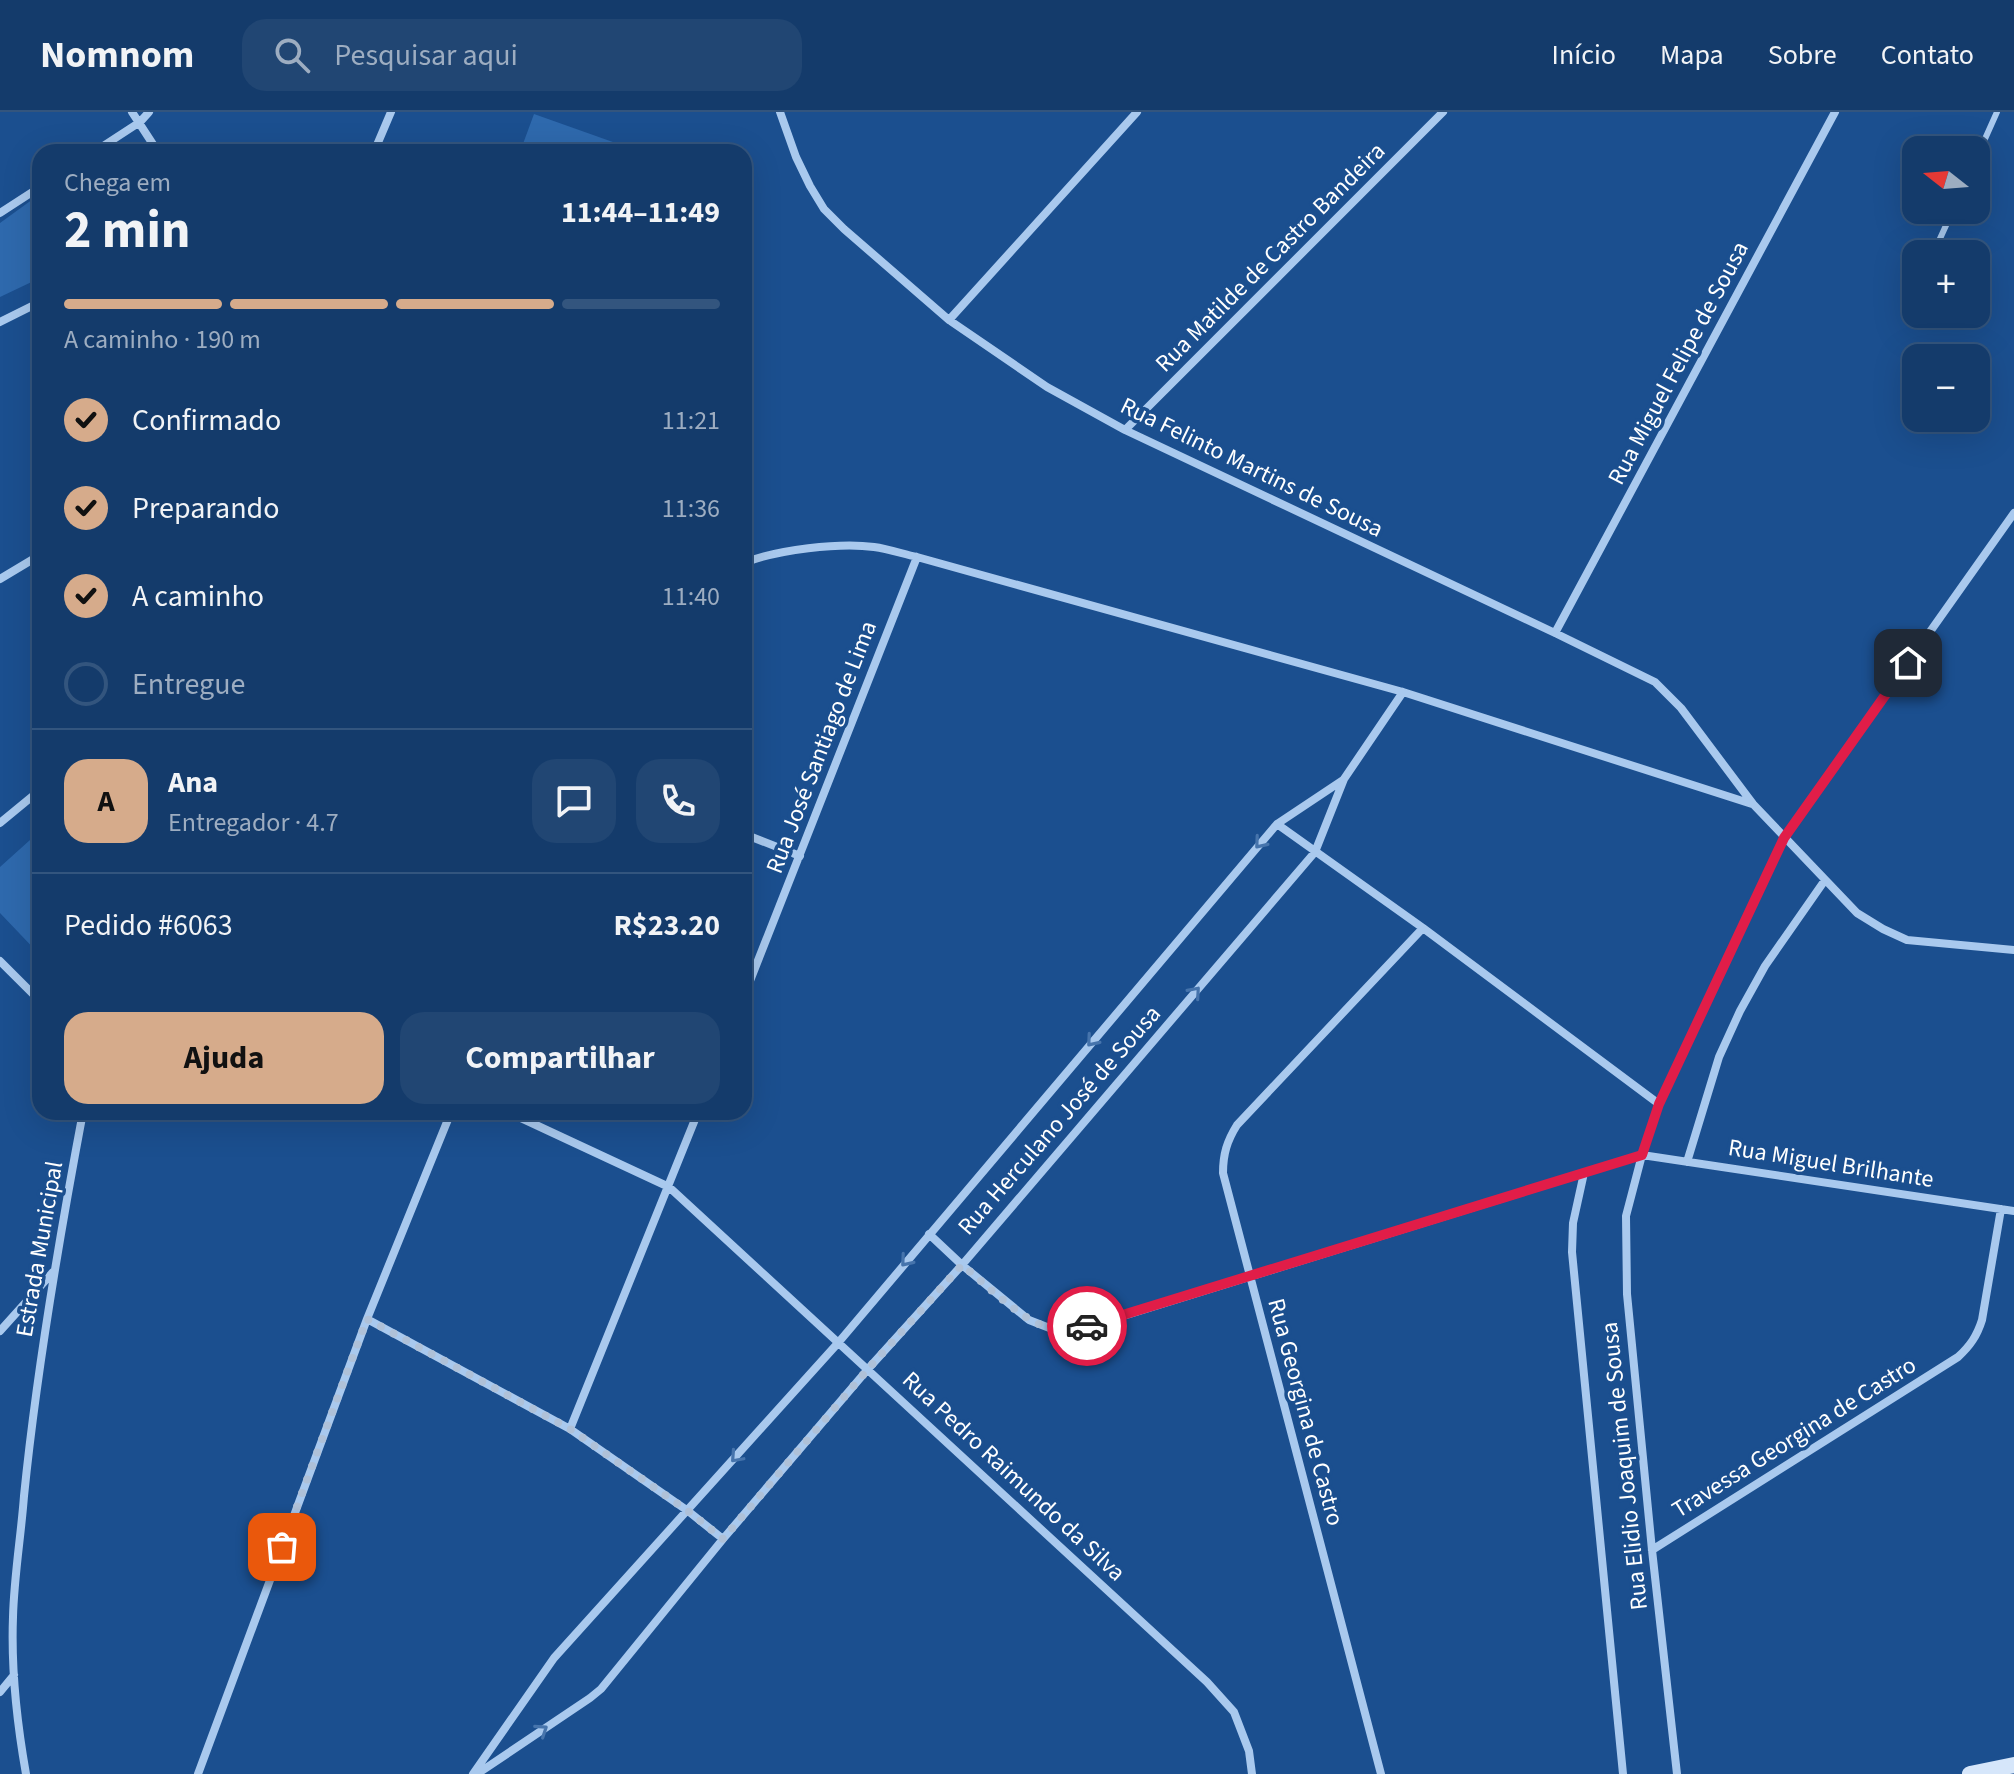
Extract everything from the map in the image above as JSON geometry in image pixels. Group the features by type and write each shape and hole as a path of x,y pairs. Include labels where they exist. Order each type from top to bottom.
{"main road":[{"path":"1970,1774 2014,1765"}],"street":[{"path":"132,112 153,144"},
{"path":"106,144 140,122 149,112"},
{"path":"377,144 391,112"},
{"name":"Rua Felinto Martins de Sousa","path":"780,112 796,157 824,209 949,320 1047,387 1125,430 1655,682 1681,708 1753,804 1857,913 1907,940 2014,950"},
{"path":"949,320 1137,112"},
{"name":"Rua Matilde de Castro Bandeira","path":"1125,430 1443,112"},
{"name":"Rua Miguel Felipe de Sousa","path":"1555,633 1835,112"},
{"path":"0,213 32,192"},
{"path":"0,322 32,306"},
{"name":"Rua Elidio Joaquim de Sousa","path":"1677,1774 1627,1294 1626,1216 1642,1155 1659,1104 1784,838 2014,513"},
{"name":"Rua Felinto Martins de Sousa","path":"752,560 815,547 873,547 917,557 1403,692 1753,804"},
{"name":"Rua José Santiago de Lima","path":"752,976 917,557"},
{"path":"0,579 32,560"},
{"name":"Rua Herculano José de Sousa","path":"475,1774 601,1689 723,1539 868,1369 962,1265 1315,852 1344,779 1403,692"},
{"name":"Rua Herculano José de Sousa","path":"475,1774 554,1658 838,1343 1277,824 1344,779"},
{"path":"0,823 32,797"},
{"path":"1277,824 1423,928 1659,1104"},
{"path":"752,837 800,856"},
{"path":"1687,1162 1719,1057 1740,1011 1765,966 1825,880"},
{"name":"Rua Georgina de Castro","path":"1381,1774 1223,1173 1223,1158 1227,1142 1237,1125 1423,928"},
{"path":"0,961 32,993"},
{"name":"Estrada Municipal","path":"26,1774 14,1675 13,1616 27,1466 53,1272 82,1120"},
{"path":"198,1774 367,1319 448,1120"},
{"name":"Rua Pedro Raimundo da Silva","path":"525,1120 669,1187 1207,1682 1234,1712 1249,1751 1252,1774"},
{"path":"570,1429 695,1120"},
{"path":"929,1234 1029,1320 1052,1329 1067,1329 1091,1326 1642,1155"},
{"name":"Rua Miguel Brilhante","path":"1642,1155 2014,1211"},
{"name":"Rua Elidio Joaquim de Sousa","path":"1584,1173 1573,1223 1572,1252 1623,1774"},
{"name":"Travessa Georgina de Castro","path":"1652,1550 1958,1357 1970,1346 1982,1320 2001,1209"},
{"path":"1,1329 53,1272"},
{"path":"367,1319 570,1429 723,1539"},
{"path":"0,1692 14,1675"}],"lane":[{"path":"1986,136 1997,112"}],"shaded area":[{"path":"534,114 618,144 523,144"},
{"path":"32,200 32,282 0,297 0,223"},
{"path":"32,838 32,947 0,913 0,867"}],"way so far":[{"path":"282,1547 367,1319 570,1429 723,1539 868,1369 962,1265 1029,1320 1052,1329 1087,1326"}],"route":[{"path":"1087,1326 1642,1155 1659,1104 1784,838 1908,663"}]}
